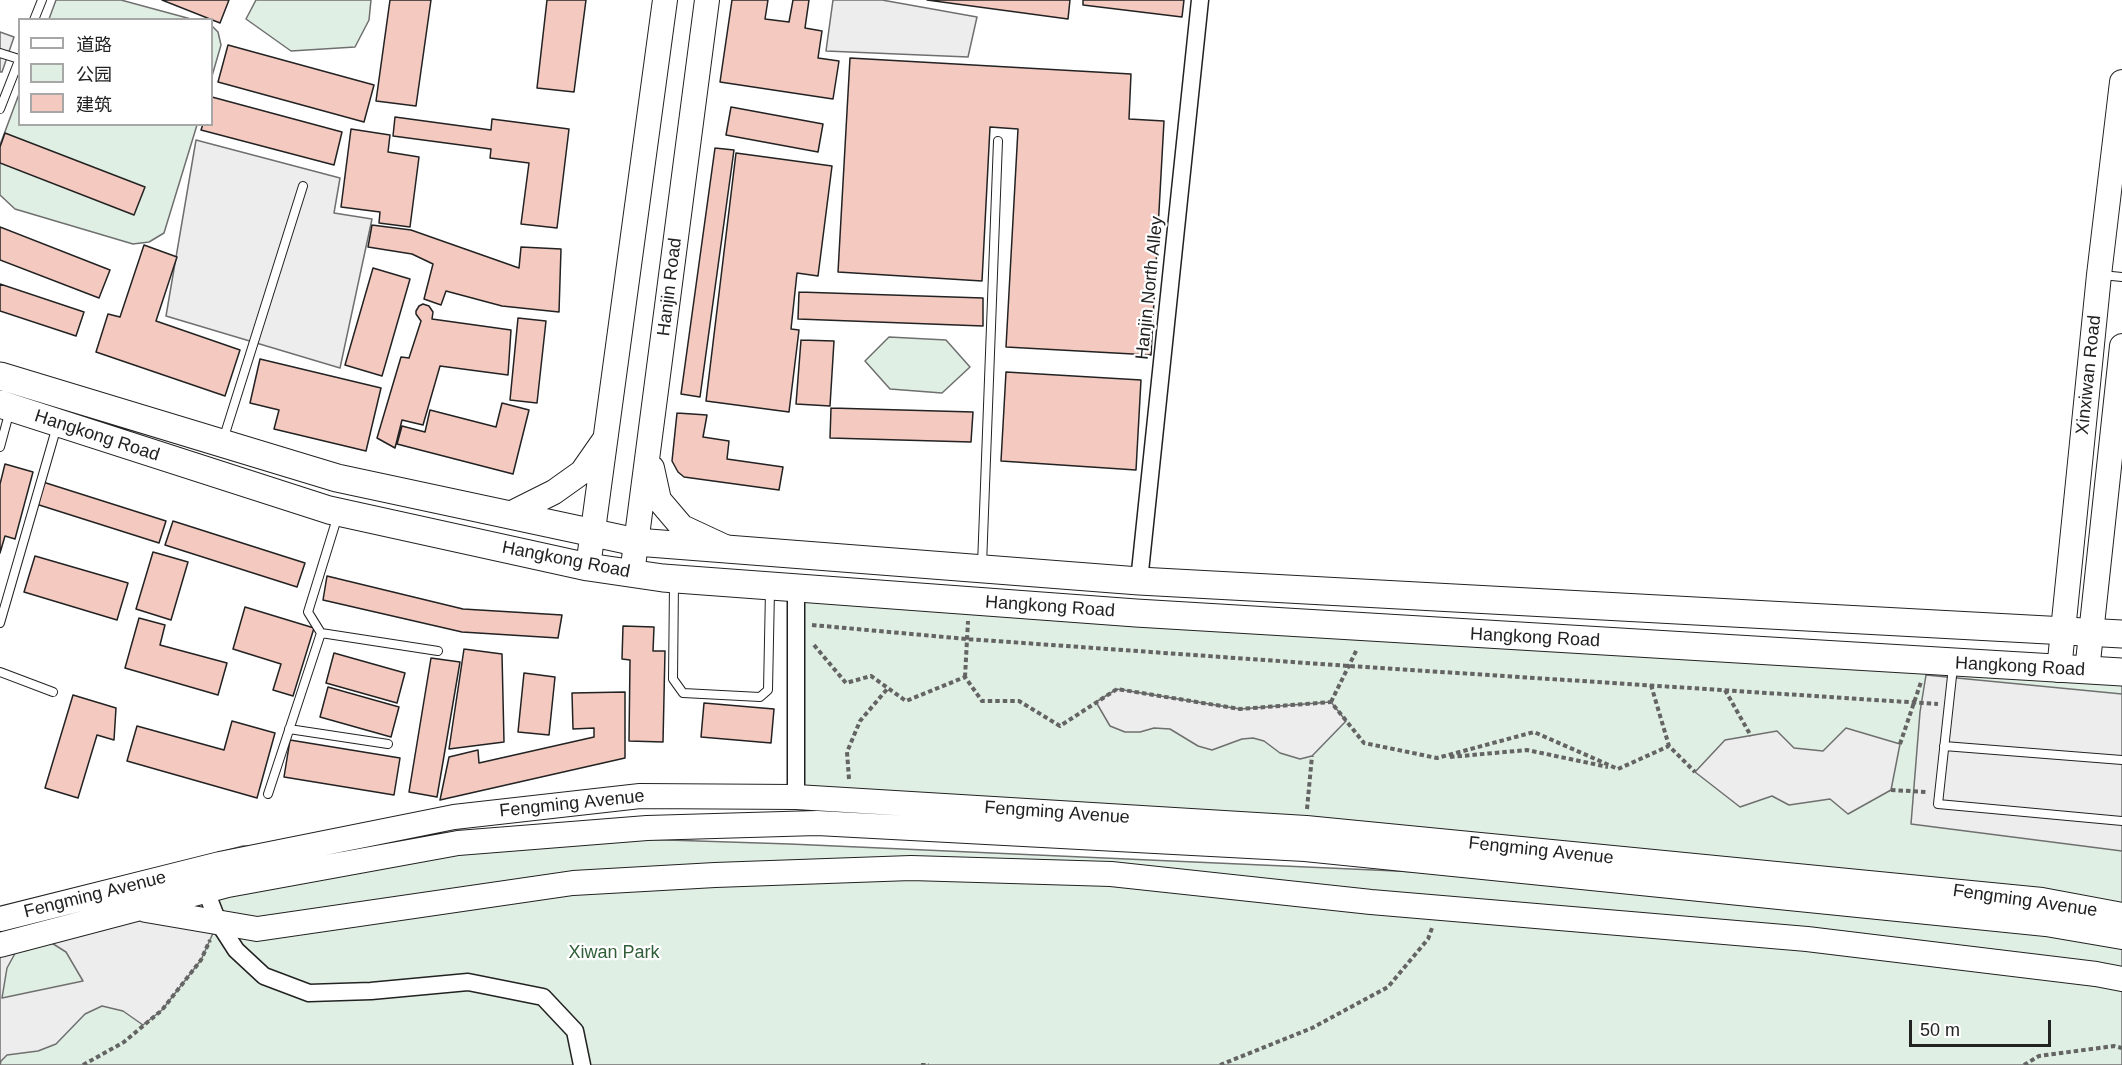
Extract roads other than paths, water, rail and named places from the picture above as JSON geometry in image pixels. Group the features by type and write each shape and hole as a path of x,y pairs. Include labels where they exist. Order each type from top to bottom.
{"main road":[{"name":"Hangkong Road","path":"0,376 337,478 636,542 1139,581 2122,634"},
{"name":"Hangkong Road","path":"5,406 339,512 588,567 632,574 969,601 1941,663 2122,672"}],"street":[{"path":"588,567 665,0"},
{"name":"Hanjin Road","path":"632,574 707,0"},
{"name":"Hanjin North Alley","path":"1139,581 1200,0"},
{"name":"Xinxiwan Road","path":"2059,670 2111,276 2122,81"},
{"name":"Xinxiwan Road","path":"2086,670 2122,346"},
{"path":"508,515 554,492 582,472 607,437"},
{"path":"648,451 659,500 682,527 730,549"},
{"path":"783,586 796,623 796,796"},
{"name":"Fengming Avenue","path":"0,920 220,864 454,817 640,796 796,796 1306,828 2043,900 2122,915"},
{"name":"Fengming Avenue","path":"0,945 228,885 458,843 647,828 817,823 1305,849 2046,924 2122,937"},
{"path":"138,909 257,929 573,883 911,868 1111,874 1438,908 1807,939 2122,979"},
{"path":"206,891 218,922 236,950 264,976 309,993 370,991 468,982 543,997 575,1031 582,1065"}],"lane":[{"path":"35,18 42,0"},
{"path":"0,52 18,59"},
{"path":"0,109 18,62"},
{"path":"982,568 998,141"},
{"path":"222,443 303,186"},
{"path":"0,447 5,406"},
{"path":"0,623 58,423"},
{"path":"339,512 308,612 321,633 438,651"},
{"path":"674,579 673,680 683,693 760,697 768,690 783,586"},
{"path":"268,794 321,633"},
{"path":"1941,663 1949,705 1938,804 2122,821"},
{"path":"0,672 53,692"},
{"path":"289,729 388,744"},
{"path":"1944,746 2122,760"}],"park label":[{"name":"Xiwan Park","path":"614,953"}]}
